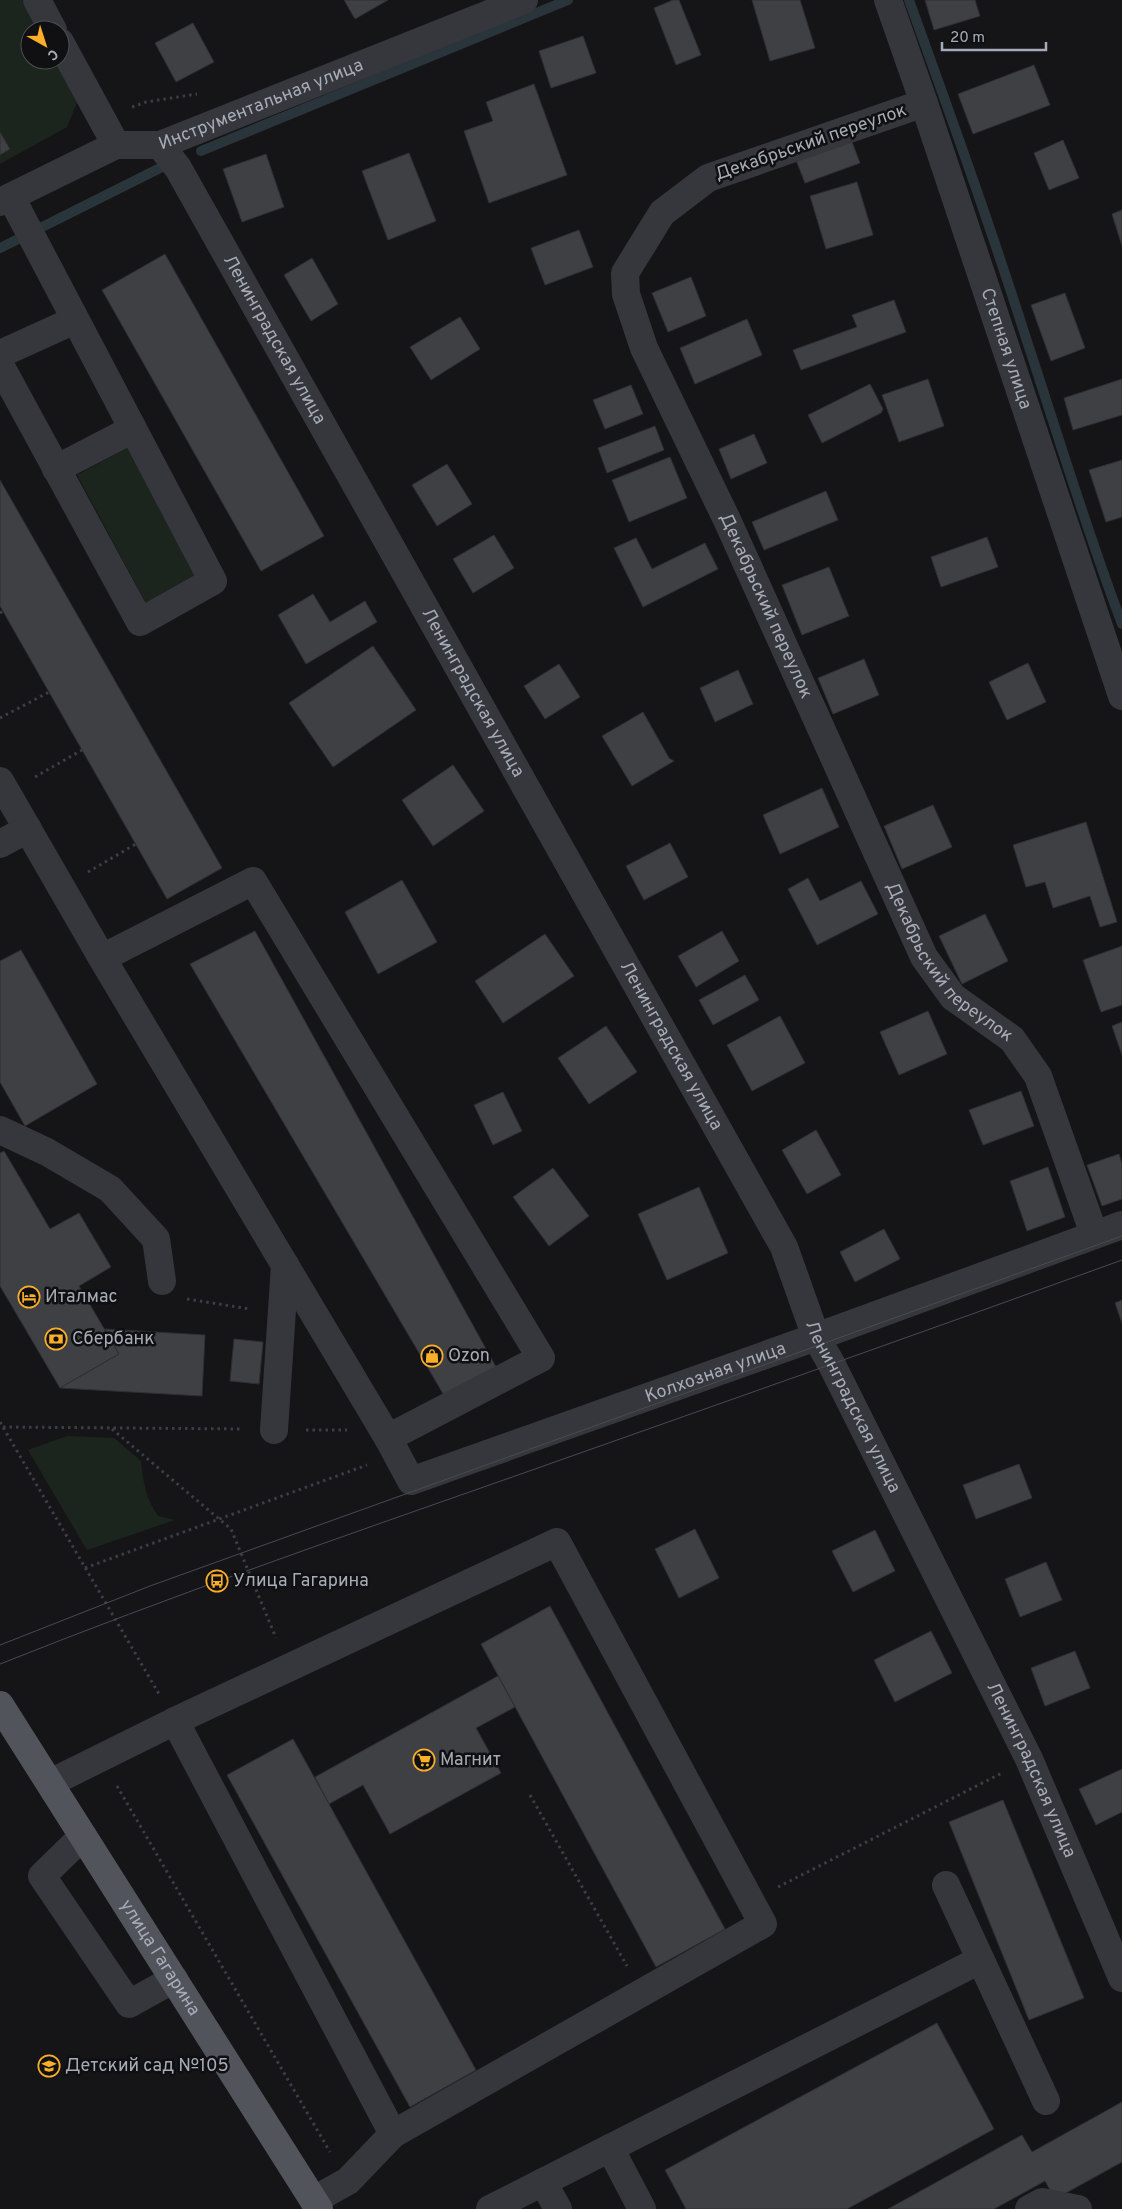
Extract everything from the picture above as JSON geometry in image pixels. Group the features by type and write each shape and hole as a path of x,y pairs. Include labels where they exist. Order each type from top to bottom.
{"main road":[{"name":"улица Гагарина","path":"0,1705 317,2204"}],"street":[{"path":"37,0 48,20"},
{"name":"Инструментальная улица","path":"5,199 116,145 160,145 524,0"},
{"name":"Степная улица","path":"888,0 1122,696"},
{"path":"70,60 116,145"},
{"name":"Декабрьский переулок","path":"924,103 708,178 662,213 625,273 626,294 644,348 728,522 924,957 953,997 1012,1039 1038,1076 1094,1234"},
{"name":"Ленинградская улица","path":"160,145 183,177 784,1247 816,1337 832,1365 1029,1760 1122,1978"},
{"path":"0,365 140,622 213,581 76,320 5,199"},
{"path":"0,354 76,320"},
{"path":"56,469 133,429"},
{"path":"0,781 102,958 389,1441 542,1358 253,881 102,958"},
{"path":"0,844 28,829"},
{"path":"0,1130 47,1152 110,1189 156,1239 162,1281"},
{"name":"Колхозная улица","path":"389,1441 411,1481 816,1337 1122,1225"},
{"path":"274,1430 285,1265"},
{"path":"50,1783 174,1721 557,1542 763,1924 393,2134 348,2182 317,2204"},
{"path":"174,1721 393,2134"},
{"path":"83,1836 42,1876 129,2004 174,1980"},
{"path":"946,1885 1046,2101"},
{"path":"490,2209 980,1960"},
{"path":"610,2148 642,2209"},
{"path":"543,2182 558,2209"},
{"path":"1029,2209 1042,2202 1078,2209"}],"path":[{"path":"0,718 49,692"},
{"path":"34,778 82,750"},
{"path":"87,873 136,844"},
{"path":"0,1422 174,1721"},
{"path":"3,1427 274,1430 389,1441"},
{"path":"112,1428 231,1529 288,1668"},
{"path":"85,1568 220,1519 389,1441"},
{"path":"100,1758 348,2182"},
{"path":"750,1901 1029,1760"},
{"path":"530,1795 642,1992"}],"shaded area":[{"path":"0,0 22,0 33,20 20,20 20,70 62,70 78,100 67,127 0,164 0,155 10,149 0,132"},
{"path":"127,448 197,578 147,605 77,475"},
{"path":"67,1436 114,1438 141,1461 146,1490 158,1516 175,1520 87,1550 28,1450"}],"building":[{"path":"344,0 388,0 355,19"},
{"path":"673,0 679,0 701,55 676,65 654,8"},
{"path":"752,0 800,0 815,48 770,61"},
{"path":"925,0 975,0 980,16 934,30"},
{"path":"193,23 214,62 176,82 155,43"},
{"path":"583,36 596,73 551,88 539,51"},
{"path":"1034,65 1050,105 973,134 958,94"},
{"path":"534,84 567,175 489,203 464,131 493,121 486,102"},
{"path":"0,132 10,149 0,155"},
{"path":"849,134 860,163 805,183 794,155"},
{"path":"1063,140 1079,178 1049,190 1034,153"},
{"path":"409,153 436,221 388,240 362,171"},
{"path":"266,154 284,207 242,222 223,169"},
{"path":"857,182 873,235 826,249 810,196"},
{"path":"1122,210 1122,246 1112,214"},
{"path":"579,230 593,267 545,285 531,248"},
{"path":"165,254 324,536 261,571 102,290"},
{"path":"312,258 338,304 311,321 284,275"},
{"path":"691,277 706,316 668,332 652,293"},
{"path":"1065,293 1085,348 1051,361 1031,305"},
{"path":"894,300 906,332 801,370 793,350 857,327 852,315"},
{"path":"460,317 480,349 431,380 410,347"},
{"path":"747,319 762,355 695,384 680,348"},
{"path":"928,379 944,426 899,442 882,395"},
{"path":"1122,379 1122,415 1073,430 1064,398"},
{"path":"870,384 883,409 881,413 822,443 808,415"},
{"path":"631,385 643,414 605,429 593,400"},
{"path":"655,426 664,450 607,473 598,448"},
{"path":"754,434 767,463 731,479 719,449"},
{"path":"670,457 687,498 629,522 612,480"},
{"path":"1122,460 1122,517 1106,522 1089,470"},
{"path":"447,464 472,504 437,526 412,485"},
{"path":"0,480 222,868 167,899 0,606"},
{"path":"826,491 838,520 764,550 752,522"},
{"path":"494,535 514,568 473,593 453,559"},
{"path":"987,537 998,567 941,587 931,557"},
{"path":"636,538 652,569 705,543 718,569 643,607 614,548"},
{"path":"829,567 849,616 802,635 782,585"},
{"path":"313,594 330,622 365,601 377,622 306,664 278,615"},
{"path":"373,646 416,710 333,767 289,703"},
{"path":"864,659 879,695 833,714 818,678"},
{"path":"1028,663 1046,702 1007,720 989,682"},
{"path":"559,664 580,697 545,719 524,686"},
{"path":"738,670 753,704 715,722 700,688"},
{"path":"643,712 669,758 674,761 632,786 602,736"},
{"path":"453,765 484,811 433,846 402,800"},
{"path":"822,788 839,827 780,854 763,815"},
{"path":"933,805 952,847 902,869 884,826"},
{"path":"1086,822 1117,922 1100,927 1090,896 1053,908 1045,882 1026,887 1013,845"},
{"path":"670,843 688,877 644,900 626,866"},
{"path":"808,878 820,901 861,881 878,914 817,945 788,889"},
{"path":"402,880 437,942 378,974 345,912"},
{"path":"985,914 1008,961 962,984 939,936"},
{"path":"255,931 496,1367 445,1397 190,964"},
{"path":"722,931 739,961 696,987 678,956"},
{"path":"545,934 574,976 503,1023 475,981"},
{"path":"1122,946 1122,1005 1101,1012 1083,960"},
{"path":"21,950 97,1084 25,1126 0,1082 0,961"},
{"path":"745,975 759,1000 713,1025 699,1000"},
{"path":"928,1011 947,1054 899,1075 880,1032"},
{"path":"780,1016 805,1063 752,1091 727,1045"},
{"path":"1122,1022 1122,1055 1112,1026"},
{"path":"606,1026 637,1072 589,1104 558,1058"},
{"path":"1021,1091 1034,1126 983,1145 969,1110"},
{"path":"503,1092 522,1131 493,1145 474,1105"},
{"path":"816,1130 841,1175 807,1194 782,1150"},
{"path":"4,1151 50,1229 79,1213 111,1267 79,1286 119,1354 60,1388 0,1286 0,1153"},
{"path":"1119,1154 1122,1164 1122,1199 1102,1206 1087,1165"},
{"path":"1048,1167 1065,1217 1027,1231 1010,1181"},
{"path":"553,1168 589,1216 549,1246 513,1197"},
{"path":"699,1187 728,1253 667,1280 638,1214"},
{"path":"884,1229 900,1259 855,1282 840,1252"},
{"path":"1122,1300 1122,1323 1115,1303"},
{"path":"105,1329 205,1335 202,1396 60,1388 119,1354"},
{"path":"234,1339 263,1342 259,1384 230,1381"},
{"path":"1019,1464 1032,1498 976,1519 963,1485"},
{"path":"695,1529 719,1578 679,1598 655,1549"},
{"path":"875,1530 895,1571 853,1592 832,1551"},
{"path":"1046,1562 1062,1600 1020,1617 1005,1579"},
{"path":"550,1606 725,1929 656,1967 481,1644"},
{"path":"931,1631 952,1673 895,1702 874,1660"},
{"path":"1075,1651 1090,1688 1045,1706 1031,1668"},
{"path":"498,1676 515,1707 476,1728 501,1773 390,1834 363,1785 329,1804 315,1777"},
{"path":"293,1739 476,2070 410,2107 227,1775"},
{"path":"1122,1769 1122,1812 1096,1825 1079,1789"},
{"path":"1003,1800 1084,1998 1029,2020 949,1822"},
{"path":"937,2023 994,2129 847,2209 686,2209 665,2170"},
{"path":"1122,2102 1122,2162 1055,2199 1045,2181 994,2209 888,2209 1022,2135 1032,2152"}],"waterway":[{"path":"201,151 568,0"},
{"path":"909,0 983,209 1084,516 1122,624"},
{"path":"0,248 168,164"}],"tram line":[{"path":"0,1645 150,1586 1122,1236"},
{"path":"0,1664 258,1567 1122,1260"}],"place":[{"name":"Италмас","path":"29,1297"},
{"name":"Сбербанк","path":"56,1339"},
{"name":"Ozon","path":"432,1356"},
{"name":"Улица Гагарина","path":"217,1581"},
{"name":"Магнит","path":"424,1760"},
{"name":"Детский сад №105","path":"49,2066"}]}
